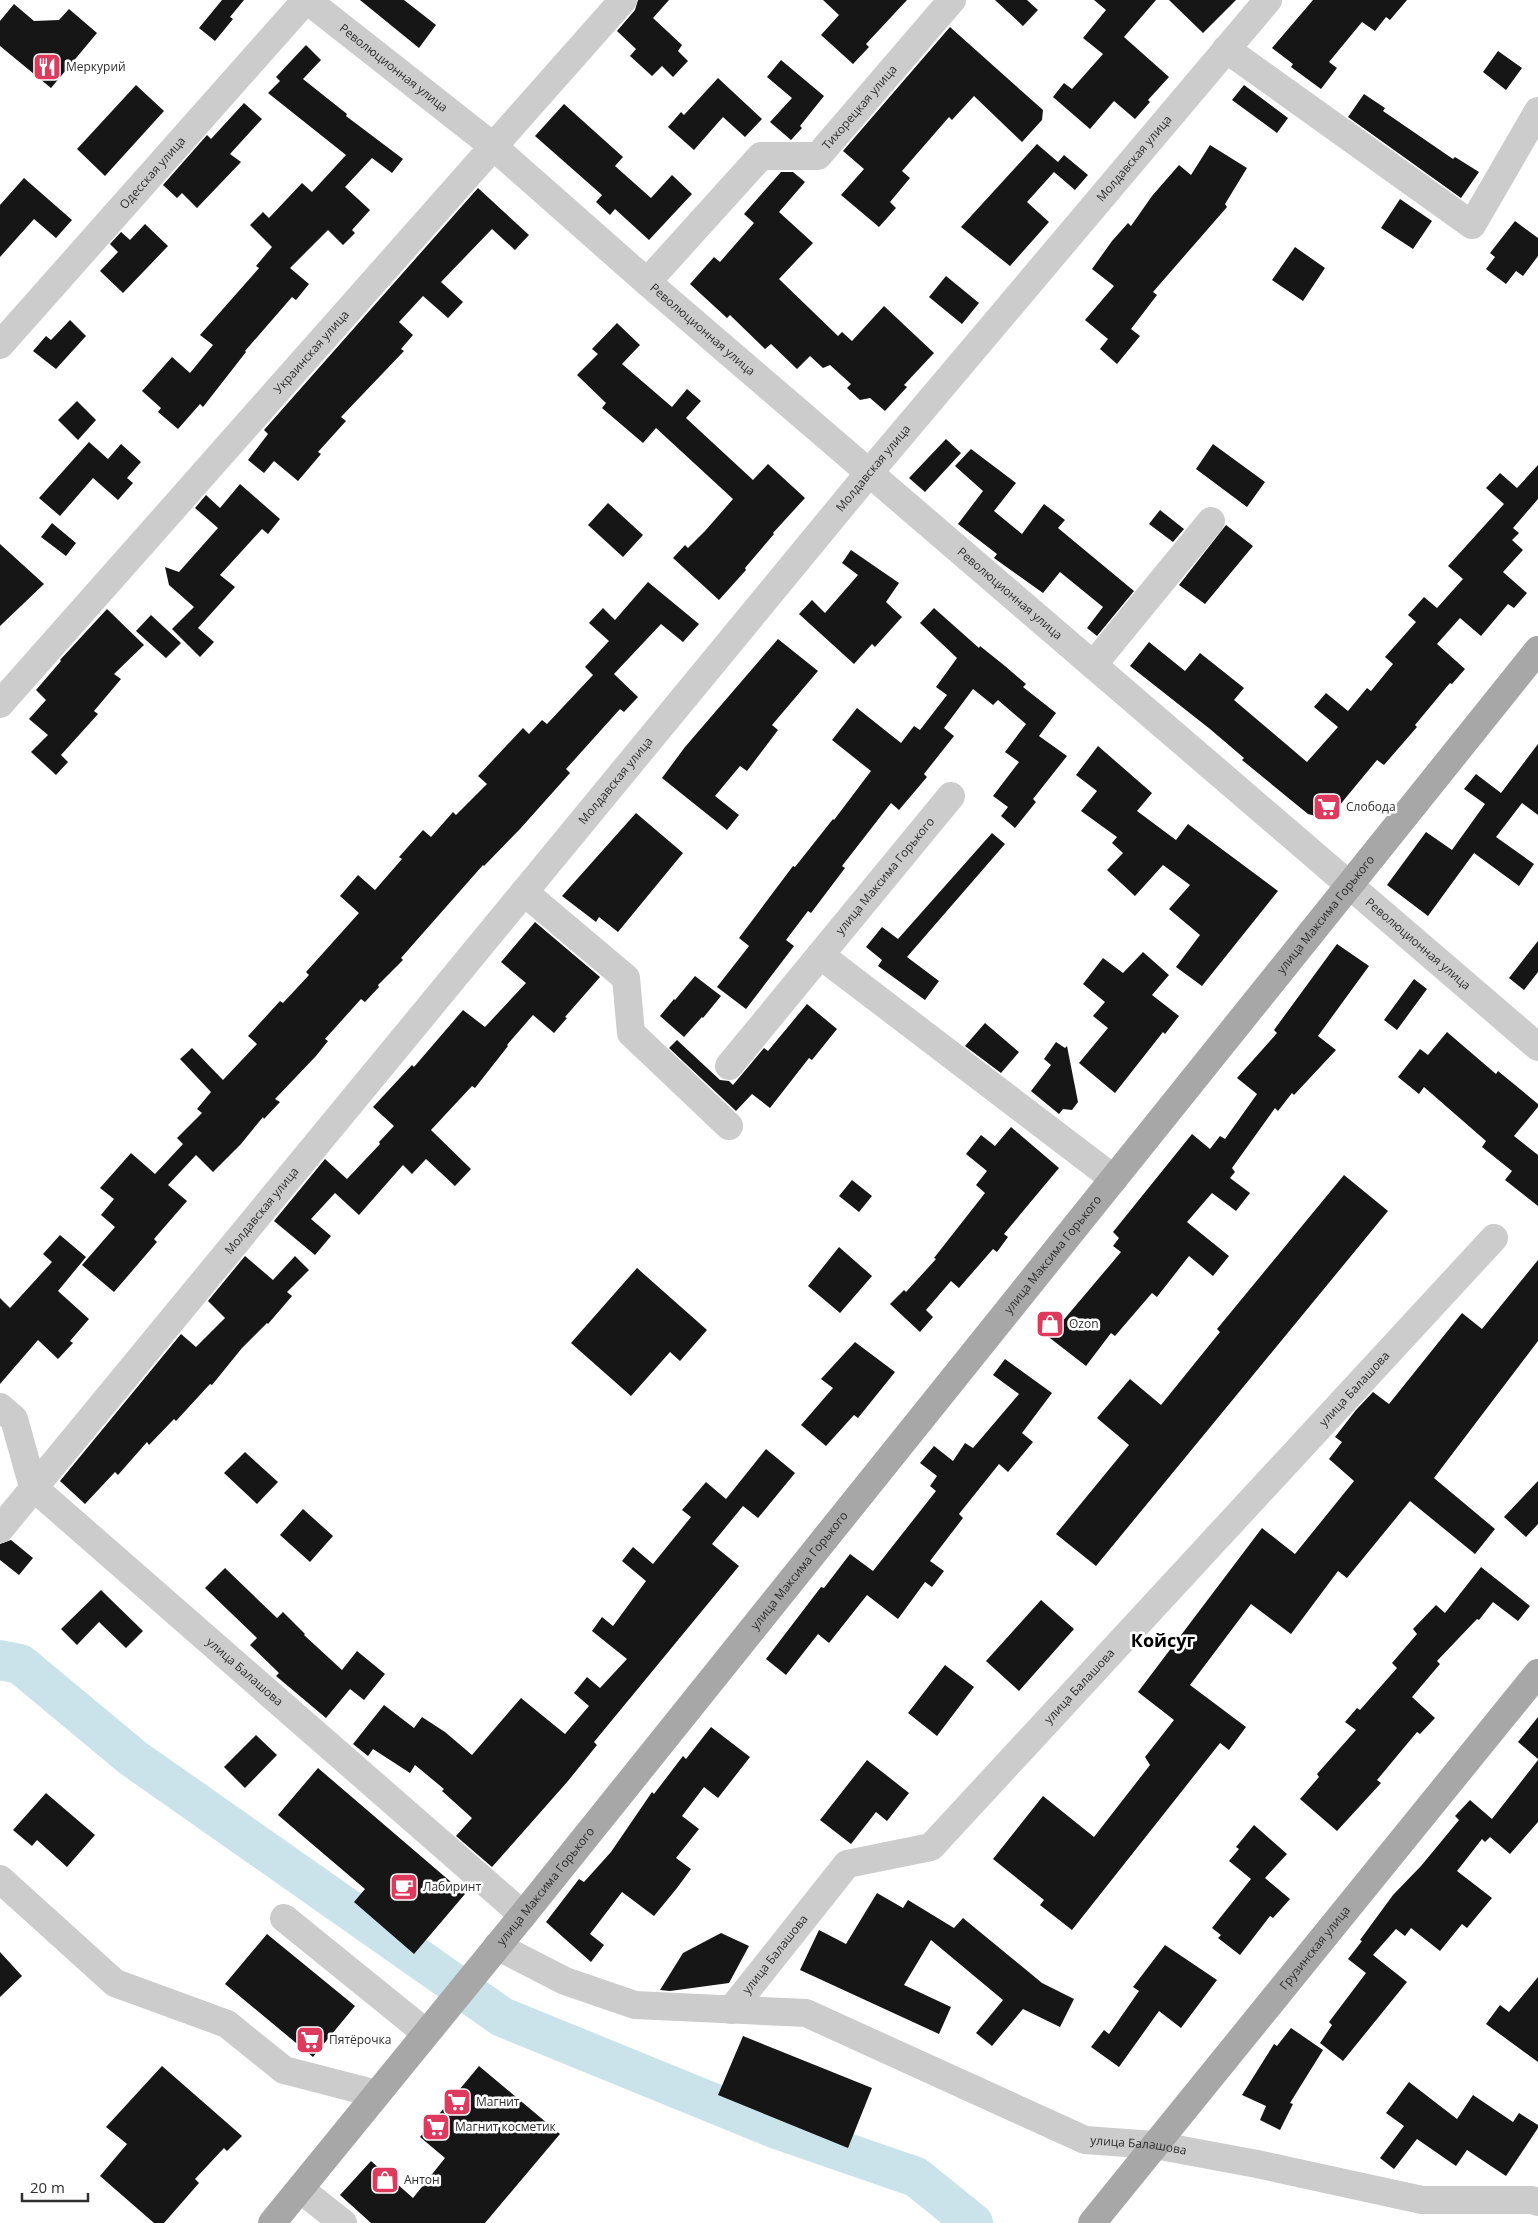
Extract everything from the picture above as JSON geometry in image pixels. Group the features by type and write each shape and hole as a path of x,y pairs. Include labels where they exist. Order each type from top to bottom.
{"main road":[{"name":"улица Максима Горького","path":"430,2028 1538,650"},
{"name":"Грузинская улица","path":"1092,2223 1538,1673"},
{"path":"272,2223 430,2028"}],"street":[{"name":"Революционная улица","path":"307,0 494,147 647,282 1538,1047"},
{"name":"Одесская улица","path":"0,345 307,0"},
{"name":"Украинская улица","path":"0,704 623,0"},
{"name":"Тихорецкая улица","path":"647,282 761,156 818,156 952,0"},
{"name":"Молдавская улица","path":"0,1529 869,473 1268,0"},
{"path":"1226,49 1472,225 1538,111"},
{"path":"1093,665 1211,521"},
{"name":"улица Максима Горького","path":"729,1066 952,796"},
{"path":"524,892 626,978 631,1033 729,1126"},
{"path":"820,955 1114,1179"},
{"name":"улица Балашова","path":"731,2010 847,1864 931,1847 1494,1238"},
{"path":"0,1407 14,1419 33,1487"},
{"name":"улица Балашова","path":"33,1487 523,1914"},
{"path":"0,1879 115,1983 227,2024 284,2070 377,2094"},
{"path":"284,1918 430,2028"},
{"name":"улица Балашова","path":"491,1954 635,2005 806,2012 1085,2140 1155,2145 1257,2164 1422,2200 1536,2197"},
{"path":"300,2189 344,2223"}],"building":[{"path":"222,0 244,0 230,17 233,19 215,41 199,28"},
{"path":"360,0 404,0 436,25 419,48"},
{"path":"638,0 669,0 653,18 682,45 678,51 688,61 673,77 662,66 652,76 630,56 636,49 617,31 635,10"},
{"path":"823,0 907,0 866,44 869,47 853,64 821,35 839,15"},
{"path":"995,0 1027,0 1038,10 1023,26"},
{"path":"1094,0 1156,0 1124,37 1169,77 1148,100 1150,102 1135,119 1114,101 1090,129 1053,97 1064,83 1072,89 1103,54 1083,38 1106,10"},
{"path":"1169,0 1236,0 1203,33"},
{"path":"1313,0 1407,0 1390,20 1386,17 1375,31 1362,22 1329,62 1337,68 1321,89 1291,67 1293,64 1272,48"},
{"name":"Меркурий","path":"14,4 34,21 59,20 69,9 97,33 51,88 0,46 0,21"},
{"path":"950,27 1043,110 1042,120 1022,142 974,96 952,120 949,117 902,171 910,178 890,202 896,208 879,227 841,195 864,169 843,151"},
{"path":"306,45 321,60 303,79 347,114 346,116 403,159 392,173 372,158 345,187 370,210 352,230 355,233 343,245 328,230 290,268 309,284 296,300 292,297 245,351 203,407 200,404 178,429 158,412 161,408 142,391 172,357 190,373 213,345 200,335 259,268 256,266 272,247 250,225 263,212 269,218 302,183 312,192 346,155 268,93 280,81 276,77"},
{"path":"1498,51 1522,68 1506,90 1483,72"},
{"path":"781,60 824,96 800,126 802,128 791,140 770,122 792,98 767,77"},
{"path":"718,78 762,119 745,137 723,117 694,150 668,127 681,112 684,115"},
{"path":"136,85 164,111 105,176 77,149"},
{"path":"1244,85 1288,118 1277,133 1232,100"},
{"path":"1364,94 1385,108 1383,111 1453,159 1455,157 1479,172 1461,198 1348,117"},
{"path":"244,103 262,119 230,154 241,162 197,208 182,193 177,198 163,185 207,135 211,139"},
{"path":"564,104 623,157 615,166 651,198 672,175 692,194 649,240 615,209 610,215 596,202 602,195 535,136"},
{"path":"1037,144 1058,162 1064,155 1088,175 1075,190 1054,172 1027,202 1049,222 1010,266 961,227"},
{"path":"1210,145 1247,168 1225,204 1227,207 1153,292 1157,295 1131,329 1140,336 1117,364 1100,349 1108,339 1085,320 1114,286 1092,269 1112,241 1128,223 1131,226 1152,196 1179,165 1191,175"},
{"path":"781,172 793,172 805,182 779,212 813,243 779,279 838,336 842,332 852,341 884,306 934,353 904,385 907,387 885,411 870,398 860,400 847,388 851,384 830,365 823,368 810,356 797,369 771,344 765,349 730,315 727,318 690,284 714,257 720,262 754,223 744,214"},
{"path":"24,178 72,220 56,238 34,219 0,257 0,205"},
{"path":"478,188 529,235 515,250 492,229 441,282 463,302 448,318 423,296 399,322 413,335 401,349 404,351 341,417 346,421 318,452 321,454 298,481 274,461 264,473 248,460 268,434 264,430"},
{"path":"1400,199 1432,221 1413,249 1381,228"},
{"path":"1515,221 1538,238 1538,256 1523,276 1516,271 1506,284 1486,269 1495,257 1490,253"},
{"path":"145,224 168,246 123,293 100,271 118,252 110,244 121,232 130,240"},
{"path":"1295,247 1325,268 1303,301 1272,280"},
{"path":"946,276 979,303 962,324 929,297"},
{"path":"70,320 86,336 56,369 33,351 46,336 51,340"},
{"path":"617,323 640,345 622,364 672,407 687,389 701,401 686,418 753,480 768,464 805,498 773,533 745,568 746,570 719,600 673,558 685,545 688,548 733,499 656,428 643,443 602,408 606,403 577,375 598,354 592,349"},
{"path":"77,401 96,420 78,440 58,420"},
{"path":"946,439 961,453 925,492 909,478"},
{"path":"89,442 108,459 121,444 141,462 127,478 133,483 118,500 93,478 60,516 39,498"},
{"path":"1213,444 1265,482 1247,507 1196,469"},
{"path":"971,449 1016,483 994,511 1022,534 1044,504 1065,520 1058,528 1134,591 1097,636 1087,628 1103,607 1060,572 1043,593 994,558 997,554 958,524 983,491 955,466"},
{"path":"1538,465 1538,499 1513,528 1519,533 1512,540 1523,550 1503,572 1527,593 1514,608 1508,604 1481,636 1460,618 1437,644 1465,669 1452,684 1450,683 1415,725 1417,727 1384,765 1377,760 1334,812 1323,818 1308,814 1242,760 1244,758 1210,729 1130,666 1149,642 1185,671 1200,653 1244,688 1234,700 1307,762 1338,727 1314,707 1326,693 1348,711 1367,688 1371,691 1393,664 1385,657 1416,622 1408,615 1424,597 1437,608 1463,579 1448,566 1504,504 1486,488 1500,473 1517,488"},
{"path":"240,484 280,519 268,534 262,529 220,575 235,587 198,628 214,642 200,657 172,629 194,607 169,585 165,567 179,572 218,528 195,508 206,495 220,508"},
{"path":"608,503 643,535 623,557 588,525"},
{"path":"1160,510 1184,529 1173,542 1149,524"},
{"path":"52,523 76,543 66,556 41,537"},
{"path":"1226,525 1253,546 1205,604 1179,585"},
{"path":"0,544 44,584 0,626"},
{"path":"851,550 899,583 886,602 902,617 875,647 872,644 854,664 799,614 812,600 825,613 858,575 842,563"},
{"path":"648,582 699,624 683,642 661,624 614,674 638,697 624,712 620,709 566,769 570,773 520,829 483,865 401,958 403,960 378,985 379,987 365,1002 361,999 325,1039 328,1041 316,1056 275,1099 280,1102 264,1119 263,1117 241,1144 213,1172 196,1155 168,1185 187,1201 154,1239 157,1242 114,1292 82,1265 115,1227 101,1215 114,1199 100,1188 131,1153 155,1174 183,1144 177,1138 202,1113 197,1109 211,1092 180,1059 192,1048 223,1080 257,1044 248,1036 280,1001 283,1003 309,975 306,972 359,913 340,896 358,875 375,890 402,859 399,857 423,830 431,837 453,812 456,815 487,784 478,776 523,728 529,734 542,720 547,724 593,675 585,667 609,641 589,623 603,608 615,620"},
{"path":"934,608 979,648 980,646 1026,684 1023,687 1056,713 1039,736 1067,756 1033,799 1036,802 1015,828 1001,816 1008,807 993,796 1019,762 1005,752 1026,724 998,700 993,705 973,689 944,728 954,736 924,774 927,777 899,810 891,803 842,866 845,868 811,913 808,911 786,940 794,946 746,1009 717,987 749,946 739,938 793,866 795,867 834,820 871,771 832,740 857,708 901,743 914,726 920,730 947,695 936,687 957,658 920,623"},
{"path":"107,609 144,645 114,674 121,679 94,711 98,714 61,755 68,762 56,775 31,752 48,735 29,719 46,700 36,690 60,660"},
{"path":"151,615 181,643 166,658 136,631"},
{"path":"778,639 818,671 772,725 778,730 747,771 740,766 715,796 739,815 727,830 662,778 685,747"},
{"path":"1538,744 1538,815 1522,803 1496,837 1534,864 1519,886 1474,853 1428,916 1387,885 1426,832 1452,850 1485,804 1464,789 1476,774 1501,793"},
{"path":"1098,746 1152,793 1137,811 1176,840 1188,824 1278,891 1202,986 1176,967 1200,935 1169,909 1190,885 1163,865 1135,896 1107,870 1123,853 1112,843 1117,837 1081,811 1097,791 1076,775"},
{"path":"636,813 683,853 618,932 599,917 596,922 562,896"},
{"path":"992,833 1005,844 907,957 939,981 925,1000 878,966 882,960 866,947 882,927 898,939"},
{"path":"535,922 600,977 565,1017 567,1018 554,1033 533,1015 507,1045 475,1088 472,1086 431,1130 471,1169 455,1186 426,1159 412,1174 403,1165 359,1215 335,1193 311,1219 331,1236 315,1255 274,1221 325,1159 347,1179 380,1144 379,1142 394,1126 373,1107 412,1065 414,1067 463,1010 485,1027 526,983 501,962"},
{"path":"1538,941 1538,972 1524,990 1509,978"},
{"path":"1337,944 1369,966 1318,1036 1336,1050 1294,1095 1292,1093 1278,1111 1275,1108 1232,1168 1235,1172 1230,1178 1250,1193 1236,1211 1212,1193 1187,1222 1229,1256 1213,1276 1189,1256 1157,1297 1152,1293 1115,1336 1111,1333 1086,1366 1037,1328 1048,1314 1061,1323 1121,1252 1113,1246 1119,1238 1113,1232 1192,1134 1210,1149 1220,1136 1225,1139 1257,1094 1237,1078 1277,1033 1274,1030"},
{"path":"1143,952 1169,975 1152,995 1179,1016 1165,1034 1163,1032 1115,1093 1079,1063 1108,1028 1093,1016 1105,1002 1083,984 1103,958 1123,973"},
{"path":"695,976 721,996 684,1037 660,1016"},
{"path":"1414,979 1427,989 1397,1030 1384,1020"},
{"path":"807,1004 837,1029 812,1060 809,1058 770,1108 752,1094 736,1111 669,1048 677,1040 720,1080 729,1081 733,1085 764,1048 768,1051"},
{"path":"985,1023 1019,1052 1001,1073 965,1046"},
{"path":"1447,1032 1496,1074 1498,1071 1538,1104 1538,1107 1514,1136 1538,1155 1538,1206 1505,1180 1512,1171 1482,1147 1486,1141 1424,1087 1419,1094 1398,1077 1420,1049 1428,1055"},
{"path":"1056,1042 1065,1048 1067,1046 1078,1102 1072,1110 1063,1109 1059,1114 1031,1091 1051,1065 1044,1059"},
{"path":"1011,1127 1059,1168 1004,1234 1008,1237 997,1252 993,1249 959,1288 951,1281 926,1310 933,1317 920,1332 890,1304 904,1290 906,1292 936,1259 934,1258 985,1193 976,1185 987,1171 966,1154 981,1135 995,1146"},
{"path":"1344,1175 1388,1211 1096,1566 1056,1534 1129,1445 1097,1418 1130,1379 1161,1405 1220,1332 1217,1329"},
{"path":"852,1180 872,1196 859,1212 839,1196"},
{"path":"60,1235 86,1257 58,1291 89,1319 70,1341 73,1343 58,1359 38,1340 0,1384 0,1298 10,1308 52,1262 43,1254"},
{"path":"839,1247 872,1276 840,1313 808,1286"},
{"path":"245,1256 273,1280 295,1256 309,1270 287,1292 292,1296 268,1324 242,1348 212,1385 210,1384 176,1421 174,1419 149,1445 147,1442 118,1475 115,1472 85,1504 60,1481 181,1334 196,1347 225,1318 208,1301"},
{"path":"1538,1260 1538,1341 1434,1478 1495,1529 1475,1554 1410,1501 1347,1578 1338,1571 1291,1634 1251,1604 1190,1685 1246,1727 1229,1750 1220,1743 1072,1930 1040,1905 1044,1900 993,1859 1043,1796 1094,1837 1150,1765 1145,1757 1174,1720 1138,1692 1262,1528 1295,1554 1354,1481 1329,1459 1342,1442 1335,1437 1356,1410 1373,1392 1389,1404 1462,1313 1482,1329"},
{"path":"637,1268 707,1330 680,1361 670,1352 631,1396 571,1343"},
{"path":"855,1342 895,1372 858,1418 854,1415 826,1446 801,1425 833,1388 821,1379"},
{"path":"1005,1359 1052,1393 1022,1433 1033,1442 1008,1472 999,1464 959,1514 963,1518 930,1561 944,1571 932,1587 925,1582 898,1619 867,1595 829,1643 818,1634 786,1675 766,1659 821,1587 824,1588 850,1554 873,1571 936,1491 930,1486 937,1476 920,1463 934,1446 953,1461 965,1443 973,1448 1019,1394 993,1375"},
{"path":"766,1449 795,1473 758,1518 743,1506 712,1544 739,1566 594,1742 597,1745 568,1781 492,1867 456,1836 472,1818 442,1791 444,1789 415,1765 410,1773 373,1749 368,1756 353,1744 384,1705 414,1728 422,1717 445,1732 472,1755 521,1698 565,1734 589,1706 574,1693 587,1677 600,1688 627,1659 592,1631 602,1617 613,1626 646,1581 622,1561 633,1547 653,1564 691,1517 682,1510 706,1482 726,1499"},
{"path":"245,1452 278,1482 257,1504 224,1473"},
{"path":"1538,1481 1538,1524 1526,1537 1504,1517"},
{"path":"303,1509 333,1536 310,1562 280,1535"},
{"path":"11,1540 33,1558 19,1575 0,1560 0,1544"},
{"path":"1481,1567 1530,1606 1518,1621 1493,1602 1479,1620 1477,1619 1437,1661 1440,1664 1412,1697 1435,1718 1420,1734 1417,1732 1377,1780 1381,1783 1337,1831 1300,1799 1319,1777 1317,1774 1356,1730 1345,1722 1357,1708 1360,1710 1397,1668 1392,1663 1417,1634 1413,1629 1436,1605 1445,1613"},
{"path":"225,1568 277,1618 283,1612 304,1635 342,1670 357,1651 385,1674 364,1700 350,1689 326,1718 276,1676 279,1673 250,1645 257,1638 205,1588"},
{"path":"101,1590 143,1631 126,1648 99,1622 77,1645 61,1629"},
{"path":"1041,1600 1074,1629 1019,1691 986,1661"},
{"path":"945,1665 974,1687 937,1736 908,1713"},
{"path":"1538,1717 1538,1759 1518,1742"},
{"path":"711,1727 750,1757 718,1798 704,1787 682,1816 699,1829 676,1858 691,1869 677,1888 654,1916 622,1892 590,1934 604,1945 591,1962 546,1922 579,1879 584,1882 611,1852 652,1792 654,1794 683,1756 686,1759"},
{"path":"256,1735 277,1755 245,1788 224,1767"},
{"path":"867,1760 909,1793 887,1821 876,1812 851,1844 820,1820"},
{"path":"1538,1760 1538,1822 1510,1854 1490,1837 1485,1842 1482,1839 1457,1871 1492,1898 1467,1928 1462,1924 1440,1951 1411,1928 1405,1936 1396,1929 1373,1955 1407,1982 1343,2061 1320,2043 1332,2025 1329,2022 1366,1973 1348,1959 1362,1941 1360,1940 1393,1895 1421,1866 1459,1820 1455,1816 1470,1800 1492,1819"},
{"path":"318,1768 465,1894 414,1954 354,1902 365,1889 278,1815"},
{"path":"46,1793 95,1835 67,1867 37,1840 32,1846 13,1830"},
{"path":"1254,1825 1287,1854 1265,1878 1290,1899 1273,1918 1270,1916 1240,1955 1218,1938 1221,1935 1212,1928 1251,1879 1229,1861 1239,1849 1236,1847"},
{"path":"877,1893 903,1908 908,1900 954,1928 963,1918 1042,1983 1074,1999 1060,2027 1023,2009 992,2046 976,2033 1003,2000 931,1940 904,1985 951,2007 939,2034 800,1970 819,1930 846,1944"},
{"path":"721,1933 749,1946 729,1983 670,1991 660,1990 683,1953"},
{"path":"267,1934 355,2006 313,2057 225,1984"},
{"path":"1165,1945 1217,1980 1181,2028 1159,2011 1119,2067 1091,2047 1104,2030 1109,2034 1139,1991 1133,1987"},
{"path":"0,1952 22,1976 0,1997"},
{"path":"1538,1977 1538,2062 1486,2024 1500,2005 1509,2012"},
{"path":"1291,2028 1323,2050 1290,2103 1293,2104 1280,2130 1260,2120 1266,2106 1242,2095 1274,2044 1277,2046"},
{"path":"743,2036 872,2088 848,2148 718,2095"},
{"path":"162,2066 242,2136 227,2151 224,2148 195,2179 199,2183 164,2223 154,2223 100,2176 127,2144 106,2127"},
{"path":"479,2066 560,2134 485,2223 371,2223 340,2195 371,2161 413,2198 445,2158 420,2137"},
{"path":"1409,2082 1457,2119 1473,2095 1513,2122 1519,2113 1538,2125 1538,2128 1506,2176 1467,2150 1456,2166 1417,2139 1394,2169 1380,2158 1404,2126 1386,2113"}],"waterway":[{"path":"0,1660 20,1664 133,1758 502,2017 774,2128 916,2177 973,2223"}],"place":[{"name":"Меркурий","path":"47,67"},
{"name":"Слобода","path":"1327,807"},
{"name":"Ozon","path":"1050,1324"},
{"name":"Лабиринт","path":"404,1887"},
{"name":"Пятёрочка","path":"310,2040"},
{"name":"Магнит","path":"457,2102"},
{"name":"Магнит косметик","path":"436,2127"},
{"name":"Антон","path":"385,2180"}],"district":[{"name":"Койсуг","path":"1163,1641"}]}
